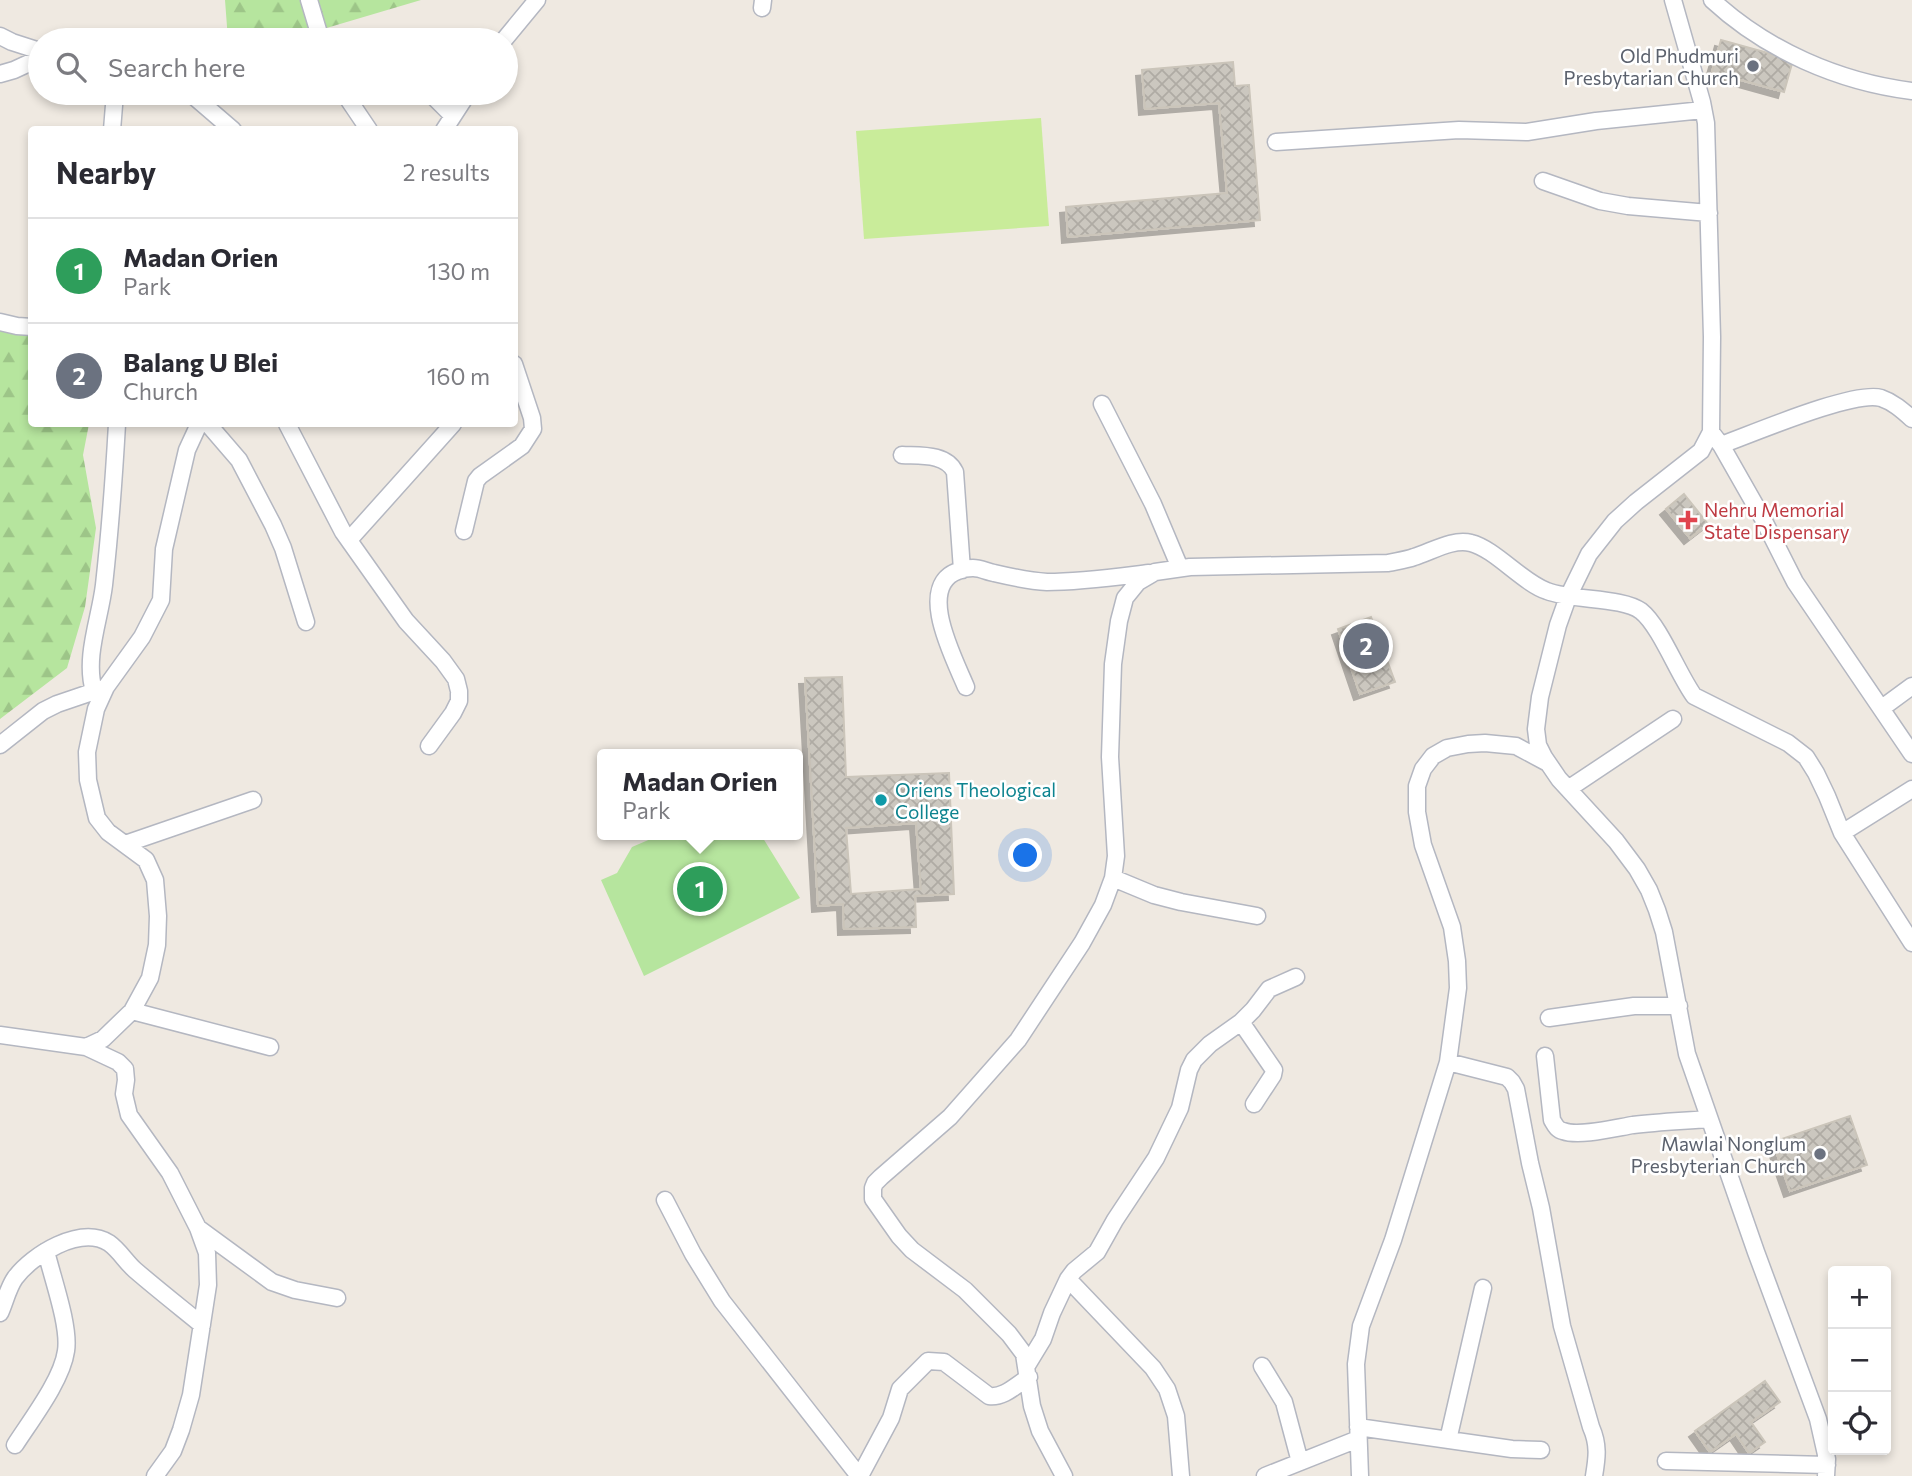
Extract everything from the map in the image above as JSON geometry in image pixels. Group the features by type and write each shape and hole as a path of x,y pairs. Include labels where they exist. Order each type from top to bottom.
{"street":[{"path":"309,0 317,28"},
{"path":"514,28 537,0"},
{"path":"1666,1461 1826,1471 1818,1419 1687,1054 1664,932 1649,890 1616,841 1548,763 1538,746 1536,729 1540,697 1552,647 1568,597 1589,554 1615,521 1701,451 1711,432 1713,337 1707,144 1703,110 1673,0"},
{"path":"1712,0 1753,33 1789,53 1857,80 1888,88 1912,90"},
{"path":"0,36 28,47"},
{"path":"0,74 28,64"},
{"path":"112,126 114,105"},
{"path":"204,105 228,126"},
{"path":"352,105 366,126"},
{"path":"437,105 448,123 460,105"},
{"path":"1276,142 1459,130 1528,132 1596,121 1703,110"},
{"path":"1543,181 1614,203 1709,213"},
{"path":"0,322 28,327"},
{"path":"464,531 476,481 522,446 533,429 518,377"},
{"path":"1721,445 1863,397 1879,397 1895,404 1912,419"},
{"path":"1102,404 1153,503 1180,568"},
{"path":"100,689 90,666 105,576 117,427"},
{"path":"86,1047 103,1039 132,1011 154,965 158,916 155,880 146,860 108,832 97,818 88,780 88,752 100,689 142,637 161,600 164,549 187,450 198,427"},
{"path":"211,427 239,460 273,525 284,548 306,622"},
{"path":"289,427 343,532 406,621 456,678 459,701 429,746"},
{"path":"349,540 450,427"},
{"path":"1711,432 1762,517 1795,582 1912,754"},
{"path":"901,455 939,458 952,465 955,472 962,570"},
{"path":"966,687 945,637 939,604 945,578 962,570 972,568 1046,582 1229,565 1388,563 1469,542 1545,591 1568,597 1628,603 1642,611 1654,625 1695,696 1788,743 1805,757 1816,773 1842,833 1912,943"},
{"path":"1064,1476 1040,1431 1032,1406 1024,1354 1009,1334 965,1290 912,1250 899,1236 873,1199 873,1188 881,1177 950,1117 1018,1040 1082,943 1103,905 1113,878 1116,856 1110,746 1113,664 1119,621 1125,598 1138,582 1156,572"},
{"path":"1882,708 1912,686"},
{"path":"0,745 43,711 100,689"},
{"path":"1568,789 1672,719"},
{"path":"1360,1476 1356,1364 1361,1326 1393,1240 1448,1062 1458,988 1452,927 1423,845 1417,812 1417,786 1423,769 1433,756 1447,748 1468,744 1516,746 1548,763"},
{"path":"1842,833 1912,789"},
{"path":"125,844 253,800"},
{"path":"1113,878 1154,895 1257,916"},
{"path":"666,1200 722,1301 860,1476 891,1418 900,1389 928,1361 944,1362 989,1396 996,1397 1003,1395 1028,1372 1068,1279 1097,1252 1156,1158 1180,1108 1194,1060 1210,1044 1241,1022 1269,989 1296,977"},
{"path":"1549,1018 1634,1006 1679,1006"},
{"path":"132,1011 270,1047"},
{"path":"1241,1022 1274,1070 1254,1104"},
{"path":"0,1035 86,1047 118,1062 125,1069 124,1094 129,1115 170,1173 198,1228 207,1253 208,1285 191,1395 173,1451 155,1476"},
{"path":"1545,1056 1552,1120 1560,1131 1596,1131 1709,1119"},
{"path":"1448,1062 1507,1077 1516,1088 1562,1326 1597,1441 1598,1454 1594,1476"},
{"path":"198,1228 272,1282 295,1290 337,1298"},
{"path":"0,1313 13,1281 26,1264 67,1241 96,1239 109,1243 134,1269 202,1325"},
{"path":"15,1445 56,1381 66,1352 65,1325 46,1251"},
{"path":"1068,1279 1153,1368 1167,1389 1176,1416 1181,1476"},
{"path":"1448,1440 1483,1288"},
{"path":"1262,1366 1284,1402 1300,1462"},
{"path":"1265,1476 1358,1433 1541,1450"}],"green space":[{"path":"225,0 421,0 326,28 227,28"},
{"path":"1041,118 1049,226 864,239 856,131"},
{"path":"0,324 28,325 28,427 88,427 83,455 96,528 85,607 67,668 0,719"},
{"path":"648,840 764,840 800,898 644,976 601,880 617,873 632,847"}],"building":[{"name":"Old Phudmuri Presbytarian Church","path":"1721,40 1793,60 1784,92 1712,72"},
{"path":"1233,62 1235,86 1249,85 1260,220 1068,237 1066,207 1227,193 1219,103 1145,109 1142,70"},
{"path":"1684,494 1708,524 1690,538 1666,509"},
{"path":"1371,617 1395,682 1360,694 1338,629"},
{"name":"Oriens Theological College","path":"842,677 846,777 949,773 954,894 915,896 916,927 844,929 843,904 818,906 805,678","holes":["916,823 921,889 851,894 846,828"]},
{"name":"Mawlai Nonglum Presbyterian Church","path":"1850,1116 1867,1165 1790,1191 1773,1142"},
{"path":"1765,1381 1780,1402 1751,1422 1765,1442 1749,1453 1736,1434 1710,1452 1695,1431"}],"place":[{"name":"Old Phudmuri Presbytarian Church","path":"1753,66"},
{"name":"Nehru Memorial State Dispensary","path":"1688,520"},
{"name":"Balang U Blei","path":"1366,646"},
{"name":"Oriens Theological College","path":"881,800"},
{"name":"Madan Orien","path":"700,889"},
{"name":"Mawlai Nonglum Presbyterian Church","path":"1820,1154"}]}
